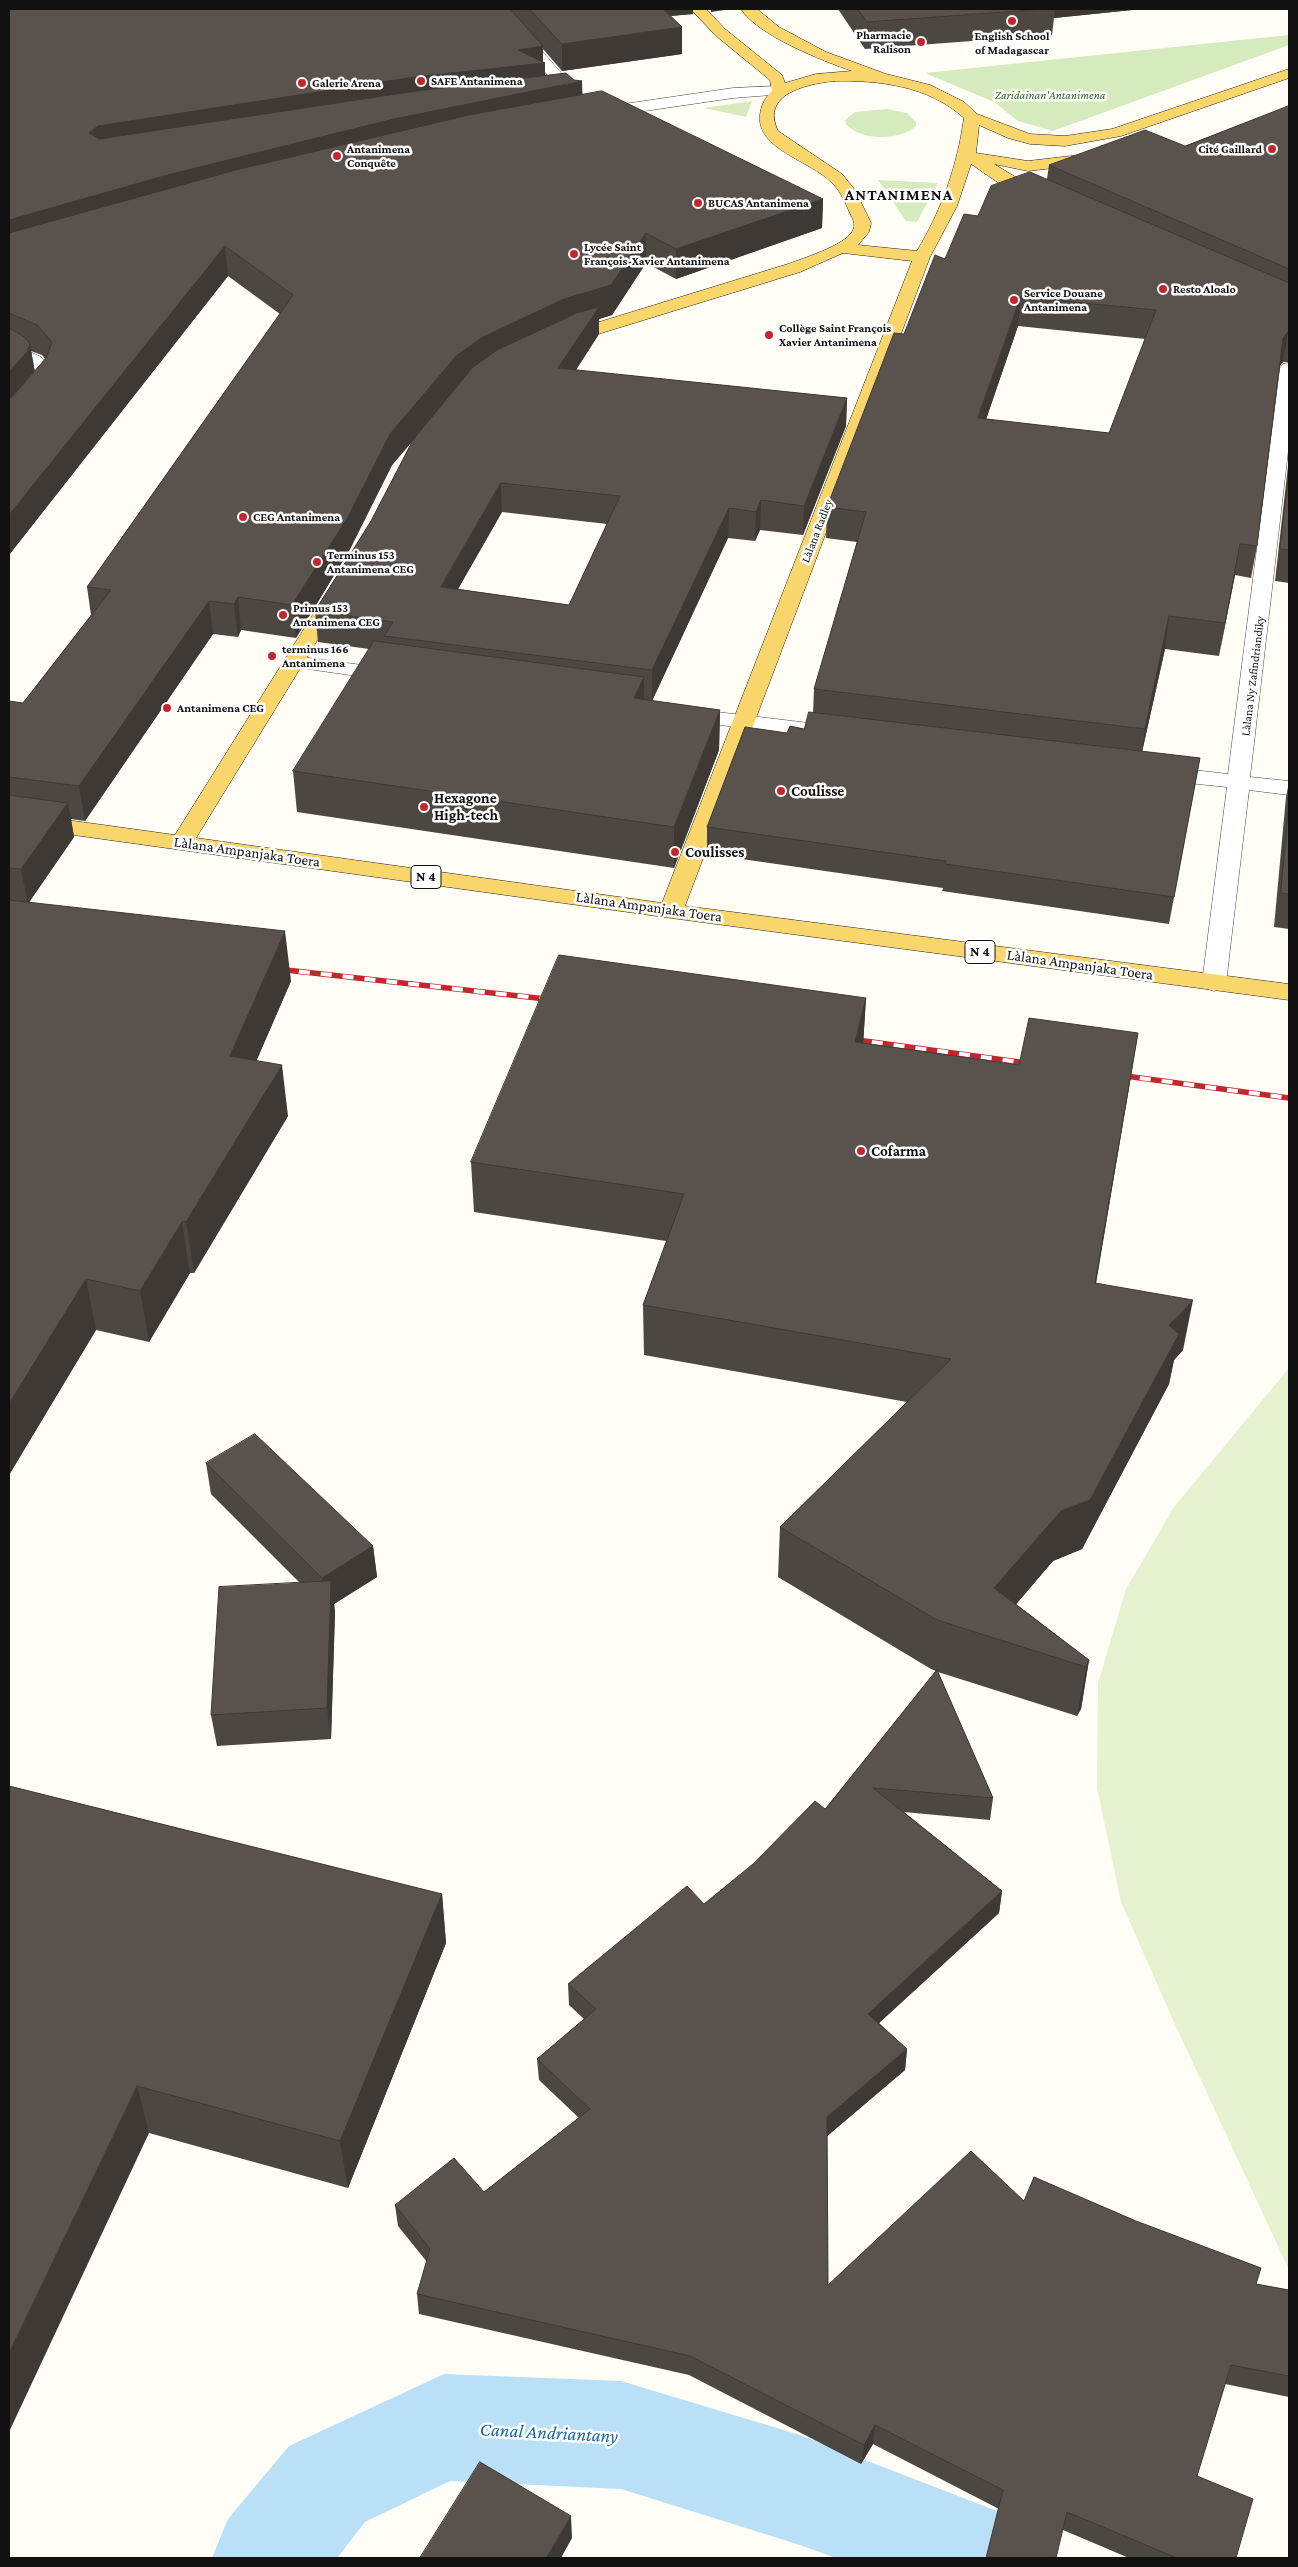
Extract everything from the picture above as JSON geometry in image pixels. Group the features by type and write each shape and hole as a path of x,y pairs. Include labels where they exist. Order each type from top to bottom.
{"main road":[{"path":"698,9 720,32 777,78 779,91"},
{"path":"748,9 774,30 821,54 881,77 925,88 945,96 972,117 1030,139 1065,141 1115,133 1289,73"},
{"path":"546,346 570,335 794,268 842,248 853,241 861,232 863,223 849,193 836,177 781,144 768,129 766,118 770,102 779,91 806,81 829,77 881,77"},
{"name":"Làlana Radley","path":"672,910 922,257 947,213 968,155 972,117"},
{"path":"968,155 1028,166 1096,157 1058,174 1053,192 1021,189 968,155"},
{"path":"842,248 922,257"},
{"path":"181,844 347,574"},
{"name":"Làlana Ampanjaka Toera","path":"9,819 181,844 1289,992"}],"street":[{"path":"497,9 572,94 598,113"},
{"path":"572,118 733,93 779,91"},
{"path":"553,96 572,94"},
{"path":"9,347 35,361 46,372 44,384 9,423"},
{"name":"Làlana Ny Zafindriandiky","path":"1214,983 1240,783 1289,368"},
{"path":"294,662 412,678"},
{"path":"666,711 843,734"},
{"path":"1141,770 1289,788"}],"green space":[{"name":"Zaridainan'Antanimena","path":"1289,35 1289,45 1053,131 1018,121 994,102 925,73"},
{"path":"752,101 746,117 704,108"},
{"path":"887,109 907,113 916,122 916,126 900,134 880,137 861,134 852,130 846,124 845,120 855,112"},
{"path":"878,180 938,183 917,222 906,221"},
{"path":"1289,1368 1289,2270 1173,2020 1121,1902 1097,1788 1098,1683 1126,1589 1174,1507"}],"building":[{"path":"9,9 510,9 543,46 518,50 545,63 415,77 98,126 89,133 99,139 416,91 566,73 574,80 582,81 394,119 171,174 9,220"},
{"path":"530,9 663,9 682,27 562,44"},
{"path":"858,9 1045,9 867,22"},
{"path":"602,91 823,199 676,249 646,233 611,285 564,299 483,337 457,355 390,434 348,517 292,605 238,597 234,604 209,601 79,786 9,777 9,701 23,703 111,590 87,587 293,295 225,246 9,515 9,398 12,397 46,358 52,342 37,325 9,313 9,233 236,170 469,115"},
{"path":"1289,106 1289,269 1049,165 1145,130 1185,146"},
{"path":"1030,172 1289,283 1289,332 1283,338 1257,546 1240,544 1225,623 1169,616 1145,729 814,689 866,512 827,507 894,333 904,334 935,255 945,259 964,214 978,216 991,186","holes":["1021,297 1156,310 1109,433 978,418"]},
{"path":"599,307 558,368 847,398 804,506 761,500 756,512 729,508 652,670 384,636 393,622 315,611 371,521 413,440 472,368 497,350 577,313","holes":["501,483 620,496 569,605 441,587"]},
{"path":"9,328 23,336 30,343 28,351 9,372"},
{"path":"1289,472 1289,550 1280,549"},
{"path":"374,641 644,677 634,698 720,710 674,827 293,771"},
{"path":"809,712 1200,758 1174,897 945,864 946,861 707,827 745,727 787,733 790,726 804,729"},
{"path":"9,795 68,803 21,869 9,868"},
{"path":"1289,803 1289,894 1281,893"},
{"path":"9,900 285,931 230,1056 282,1065 186,1222 182,1222 140,1291 86,1279 9,1404"},
{"path":"559,955 866,998 855,1042 1019,1065 1029,1018 1138,1033 1095,1283 1193,1300 1169,1325 1179,1334 1090,1500 1061,1511 994,1588 1089,1660 1086,1667 937,1620 780,1527 951,1359 643,1305 684,1194 471,1162"},
{"path":"255,1434 373,1546 322,1578 206,1463"},
{"path":"331,1581 327,1708 211,1715 219,1587"},
{"path":"937,1670 993,1798 873,1788 1002,1891 868,2014 907,2049 827,2117 828,2285 971,2151 1024,2201 1034,2177 1136,2221 1261,2268 1256,2284 1289,2290 1289,2376 1231,2365 1197,2476 1253,2499 1236,2558 1177,2558 1067,2512 1056,2558 986,2558 1003,2490 875,2425 864,2445 690,2356 417,2294 430,2249 395,2205 454,2158 484,2192 590,2109 537,2059 596,2009 568,1984 687,1886 704,1904 753,1864 815,1801 825,1809"},
{"path":"9,1786 442,1894 340,2141 137,2086 9,2353"},
{"path":"480,2462 571,2516 546,2558 420,2558"}],"waterway":[{"name":"Canal Andriantany","path":"267,2558 327,2484 444,2427 621,2435 800,2490 979,2558"}],"railway":[{"path":"277,969 555,1000"},
{"path":"850,1039 1034,1064"},
{"path":"1118,1075 1289,1098"}],"place":[{"name":"English School of Madagascar","path":"1012,21"},
{"name":"Pharmacie Ralison","path":"921,42"},
{"name":"SAFE Antanimena","path":"421,81"},
{"name":"Galerie Arena","path":"302,83"},
{"name":"Cité Gaillard","path":"1272,149"},
{"name":"Antanimena Conquête","path":"337,156"},
{"name":"BUCAS Antanimena","path":"698,203"},
{"name":"Lycée Saint François-Xavier Antanimena","path":"574,254"},
{"name":"Resto Aloalo","path":"1163,289"},
{"name":"Service Douane Antanimena","path":"1014,300"},
{"name":"Collège Saint François Xavier Antanimena","path":"769,335"},
{"name":"CEG Antanimena","path":"243,517"},
{"name":"Terminus 153 Antanimena CEG","path":"317,562"},
{"name":"Primus 153 Antanimena CEG","path":"283,615"},
{"name":"terminus 166 Antanimena","path":"272,656"},
{"name":"Antanimena CEG","path":"167,708"},
{"name":"Coulisse","path":"781,791"},
{"name":"Hexagone High-tech","path":"424,807"},
{"name":"Coulisses","path":"675,852"},
{"name":"Cofarma","path":"861,1151"}],"district":[{"name":"ANTANIMENA","path":"899,195"}]}
